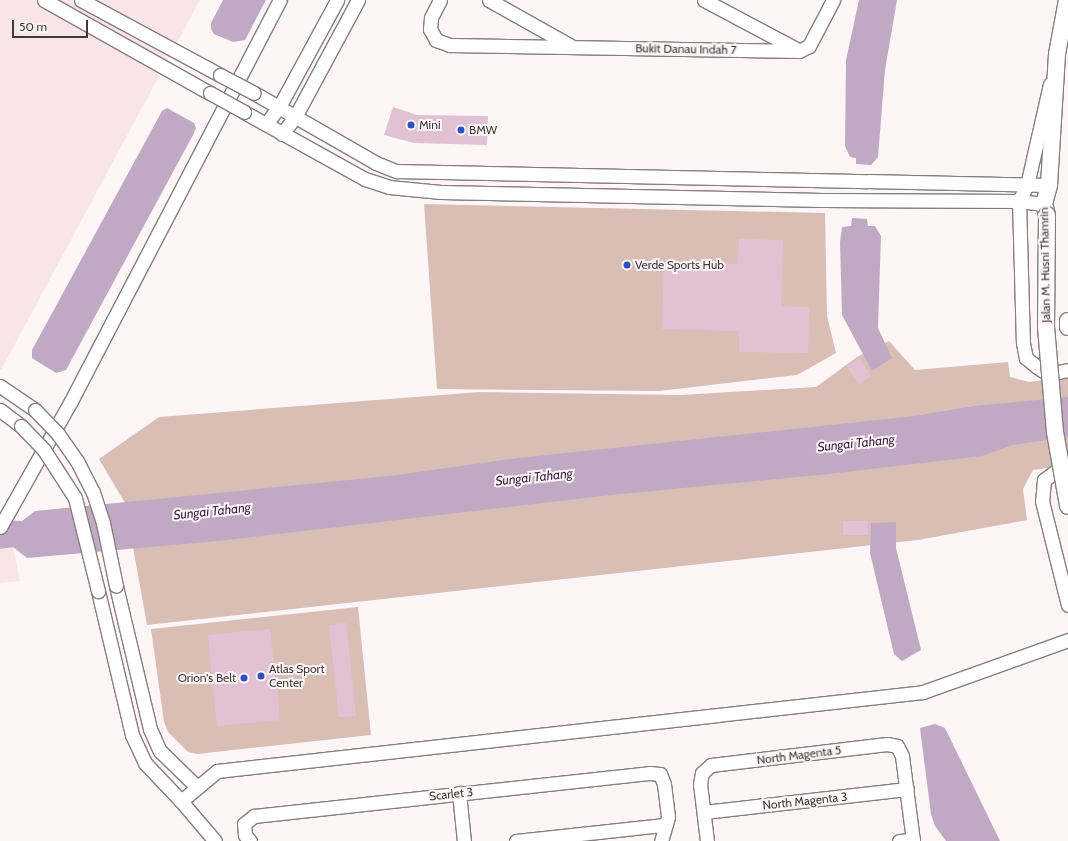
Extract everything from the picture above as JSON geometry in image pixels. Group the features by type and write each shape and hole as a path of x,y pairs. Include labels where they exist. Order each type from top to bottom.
{"main road":[{"name":"Jalan M. Husni Thamrin","path":"1067,0 1057,54 1049,185 1046,210 1046,327 1054,432 1068,506"},
{"name":"Jalan M. Husni Thamrin","path":"1068,321 1068,327"}],"street":[{"path":"44,0 365,179 389,187 441,192 814,200 1019,201 1046,210"},
{"path":"81,0 254,93 376,163 396,171 1049,185"},
{"path":"0,528 71,401 280,0"},
{"path":"266,124 279,107 337,0"},
{"path":"282,134 295,117 358,0"},
{"name":"Bukit Danau Indah 7","path":"440,0 431,18 430,29 436,40 450,45 799,51"},
{"name":"Bukit Danau Indah 7","path":"489,0 573,47"},
{"path":"704,0 799,51 811,42 833,0"},
{"path":"1057,54 1026,185 1019,201 1023,343 1026,358 1048,374 1068,370"},
{"path":"0,386 35,410 58,434 77,461 93,492 103,523 116,586 150,729 160,751 198,788"},
{"path":"0,410 21,426 44,450 75,498 132,735 145,763 181,801 215,841"},
{"path":"1068,469 1056,471 1044,480 1042,501 1068,605"},
{"path":"181,801 217,771 923,692 1068,640"},
{"name":"North Magenta 5","path":"704,812 700,784 702,773 711,765 887,744 898,746 902,756 906,789"},
{"name":"Scarlet 3","path":"250,841 245,835 244,824 254,816 649,773 660,774 664,784 668,817 664,825"},
{"path":"899,841 913,840 906,789"},
{"name":"North Magenta 3","path":"704,812 906,789"},
{"path":"459,793 464,841"},
{"path":"704,812 707,841"},
{"path":"516,841 664,825 661,841"}],"shaded area":[{"path":"0,0 200,0 1,370 0,369"},
{"name":"Verde Sports Hub","path":"424,204 825,213 827,316 836,353 797,375 659,391 437,389"},
{"path":"889,341 915,370 1008,362 1010,377 1029,382 1068,377 1068,465 1033,470 1023,489 1027,520 918,540 147,625 125,503 99,459 159,417 480,392 681,395 816,387 857,357"},
{"path":"13,547 20,581 0,583 0,549"},
{"name":"Atlas Sport Center","path":"358,607 371,735 197,754 188,752 168,732 164,722 151,629"}],"water":[{"path":"223,0 266,0 245,40 233,42 214,34 211,29 211,23"},
{"path":"859,0 897,0 885,70 878,157 871,165 856,164 856,158 850,157 845,146 846,60"},
{"path":"167,108 194,123 196,128 66,370 56,373 32,358 32,350 162,111"},
{"path":"852,218 867,219 868,226 875,226 881,236 878,328 892,358 872,371 842,315 840,242 842,227 851,226"},
{"name":"Sungai Tahang","path":"1068,397 1068,437 1013,445 982,456 829,474 611,495 218,541 27,558 13,547 0,549 0,520 22,521 35,511 389,476 518,458 915,416 974,406"},
{"path":"896,522 896,548 921,650 902,661 894,654 870,553 871,523"},
{"path":"935,724 945,728 1000,841 946,841 935,826 931,814 920,728"}],"building":[{"path":"393,107 417,115 488,116 487,145 414,143 384,135"},
{"path":"739,239 783,240 781,306 809,307 808,353 739,352 739,331 662,329 664,262 738,264"},
{"path":"859,358 871,376 859,384 847,366"},
{"path":"843,521 868,521 868,535 843,535"},
{"path":"346,623 356,716 339,717 329,625"},
{"name":"Orion's Belt","path":"270,629 280,720 217,726 208,635"}],"place":[{"name":"Mini","path":"411,125"},
{"name":"BMW","path":"461,130"},
{"name":"Verde Sports Hub","path":"627,265"},
{"name":"Atlas Sport Center","path":"261,676"},
{"name":"Orion's Belt","path":"244,678"}]}
